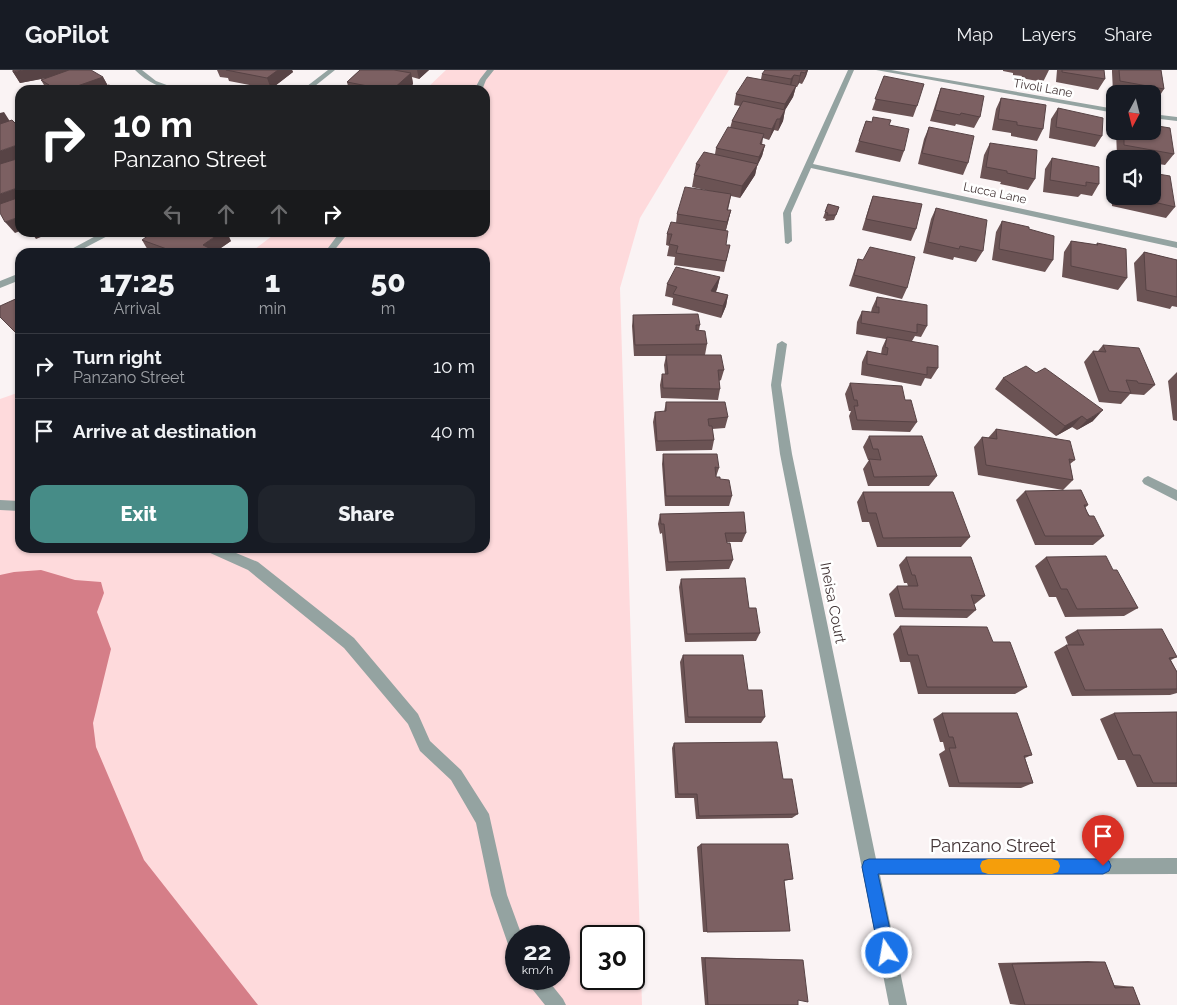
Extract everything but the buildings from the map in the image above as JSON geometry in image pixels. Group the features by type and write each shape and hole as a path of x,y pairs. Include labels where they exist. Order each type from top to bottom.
{"street":[{"path":"138,70 154,82 162,85"},
{"path":"312,85 332,70"},
{"path":"480,85 490,70"},
{"path":"788,241 787,213 851,70"},
{"name":"Tivoli Lane","path":"880,70 1106,109"},
{"path":"1161,117 1177,119"},
{"name":"Lucca Lane","path":"808,165 1177,245"},
{"path":"79,248 101,237"},
{"path":"333,248 341,237"},
{"path":"0,285 15,278"},
{"name":"Ineisa Court","path":"782,344 776,385 786,454 898,1005"},
{"path":"1148,481 1177,496"},
{"path":"0,505 15,506"},
{"path":"223,553 253,566 349,643 413,719 425,746 456,775 483,820 499,895 509,925"},
{"name":"Panzano Street","path":"869,867 1177,866"},
{"path":"544,990 557,1005"}],"shaded area":[{"path":"446,70 729,70 640,218 620,288 640,925 580,925 580,990 642,990 642,1005 0,1005 0,399 15,394 15,553 490,553 490,248 256,248 271,237 490,237 490,85 430,85"},
{"path":"41,570 75,580 101,582 104,593 97,612 111,649 93,723 96,747 144,860 258,1005 0,1005 0,575"}],"slow traffic":[{"path":"988,866 1052,866"}],"route":[{"path":"887,953 869,867 1103,866"}]}
